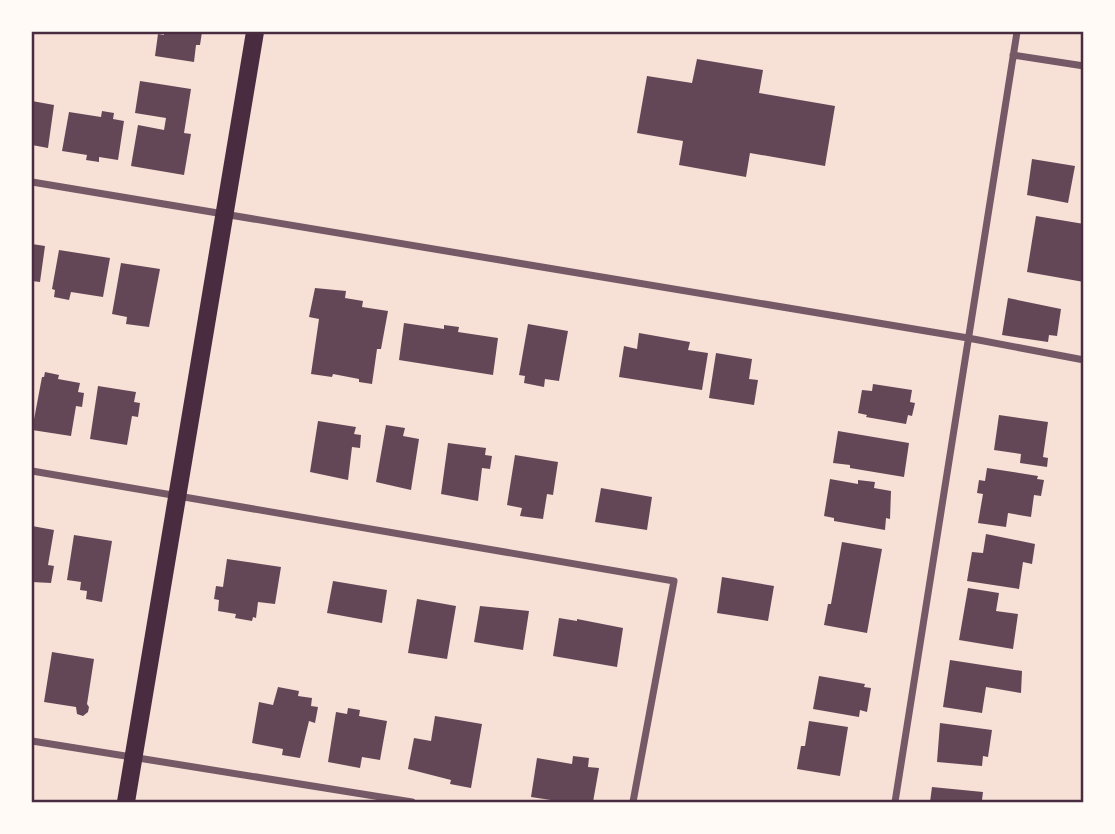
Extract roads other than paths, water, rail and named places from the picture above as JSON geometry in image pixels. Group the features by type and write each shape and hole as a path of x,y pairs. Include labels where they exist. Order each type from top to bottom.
{"main road":[{"path":"126,803 255,32"}],"street":[{"path":"895,803 1017,32"},
{"path":"1013,55 1083,66"},
{"path":"32,182 968,338 1083,360"},
{"path":"32,471 674,581 633,803"},
{"path":"32,741 412,803"}]}
